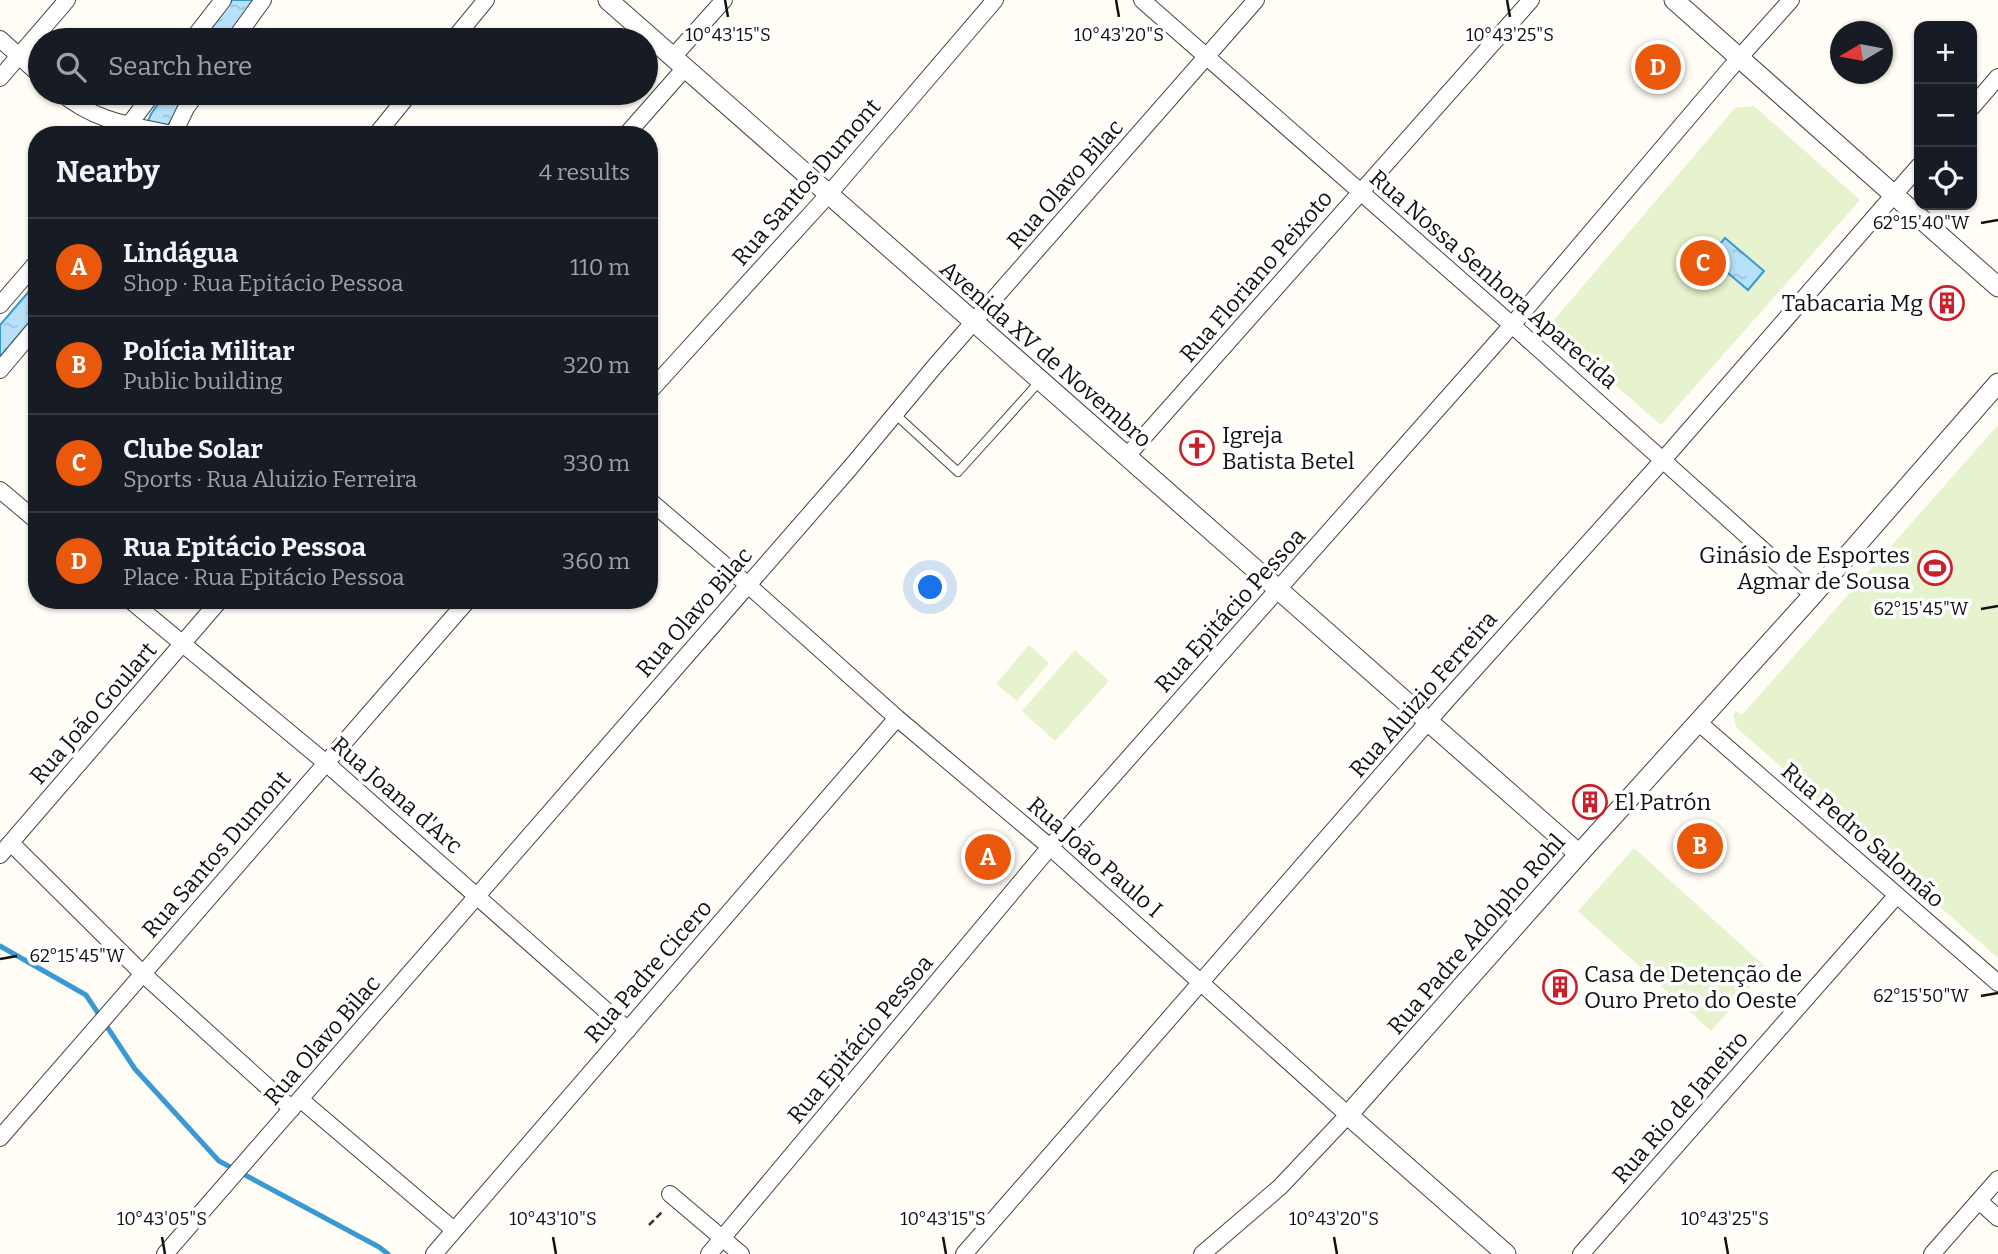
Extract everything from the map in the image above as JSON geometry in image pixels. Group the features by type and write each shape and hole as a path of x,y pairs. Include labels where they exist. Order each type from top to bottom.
{"street":[{"path":"43,28 67,0"},
{"path":"201,28 223,0"},
{"path":"243,28 263,0"},
{"path":"463,28 486,0"},
{"name":"Avenida XV de Novembro","path":"608,0 640,28"},
{"path":"658,92 724,0"},
{"name":"Rua Santos Dumont","path":"658,382 828,195 995,0"},
{"name":"Rua Nossa Senhora Aparecida","path":"1142,0 1814,594"},
{"name":"Rua Olavo Bilac","path":"165,1254 1256,0"},
{"name":"Rua Floriano Peixoto","path":"1126,457 1531,0"},
{"path":"1674,0 1998,287"},
{"name":"Rua Epitácio Pessoa","path":"709,1254 1050,848 1512,325 1791,0"},
{"path":"0,39 28,64"},
{"name":"Avenida XV de Novembro","path":"658,44 1579,854"},
{"path":"0,78 28,46"},
{"path":"1977,101 1998,77"},
{"path":"80,105 91,112 136,126"},
{"path":"154,105 155,126"},
{"path":"163,126 188,105"},
{"path":"383,126 400,105"},
{"path":"633,126 648,105"},
{"name":"Rua Aluizio Ferreira","path":"964,1254 1428,721 1663,460 1914,172"},
{"path":"0,305 28,272"},
{"path":"0,370 28,337"},
{"name":"Rua Padre Adolpho Rohl","path":"1202,1254 1279,1187 1348,1115 1814,594 1998,383"},
{"path":"0,490 28,513"},
{"name":"Rua João Paulo I","path":"658,508 748,584 897,718 1050,848 1506,1254"},
{"name":"Rua Joana d'Arc","path":"141,609 326,762 628,1030"},
{"name":"Rua João Goulart","path":"0,855 212,609"},
{"name":"Rua Santos Dumont","path":"0,1138 460,609"},
{"name":"Rua Padre Cicero","path":"434,1254 897,718"},
{"name":"Rua Pedro Salomão","path":"1698,722 1998,983"},
{"path":"11,843 143,974 296,1104 454,1230"},
{"name":"Rua Rio de Janeiro","path":"1581,1254 1897,895"},
{"path":"1932,1254 1998,1179"},
{"path":"672,1196 741,1254"},
{"path":"1979,1201 1998,1218"}],"lane":[{"path":"895,414 958,472 1040,382"}],"path":[{"path":"649,1225 672,1196"}],"green space":[{"path":"1754,106 1860,200 1661,425 1548,327 1735,108"},
{"name":"Ginásio de Esportes Agmar de Sousa","path":"1998,425 1998,958 1737,728 1733,716 1736,711 1742,715"},
{"path":"1029,645 1049,663 1017,701 996,684"},
{"path":"1075,650 1109,681 1055,741 1022,711"},
{"path":"1634,848 1767,968 1711,1031 1578,911"}],"water":[{"path":"232,0 257,0 237,28 212,28"},
{"path":"157,105 182,105 165,126 146,126"},
{"path":"1725,238 1764,271 1748,290 1709,257"},
{"path":"28,292 28,324 0,357 0,325"}],"waterway":[{"path":"0,946 86,995 135,1069 219,1161 388,1254"}],"place":[{"name":"Rua Epitácio Pessoa","path":"1658,67"},
{"name":"Clube Solar","path":"1703,263"},
{"name":"Tabacaria Mg","path":"1947,303"},
{"name":"Igreja Batista Betel","path":"1197,448"},
{"name":"Ginásio de Esportes Agmar de Sousa","path":"1935,568"},
{"name":"El Patrón","path":"1590,802"},
{"name":"Polícia Militar","path":"1700,846"},
{"name":"Lindágua","path":"988,857"},
{"name":"Casa de Detenção de Ouro Preto do Oeste","path":"1560,987"}]}
